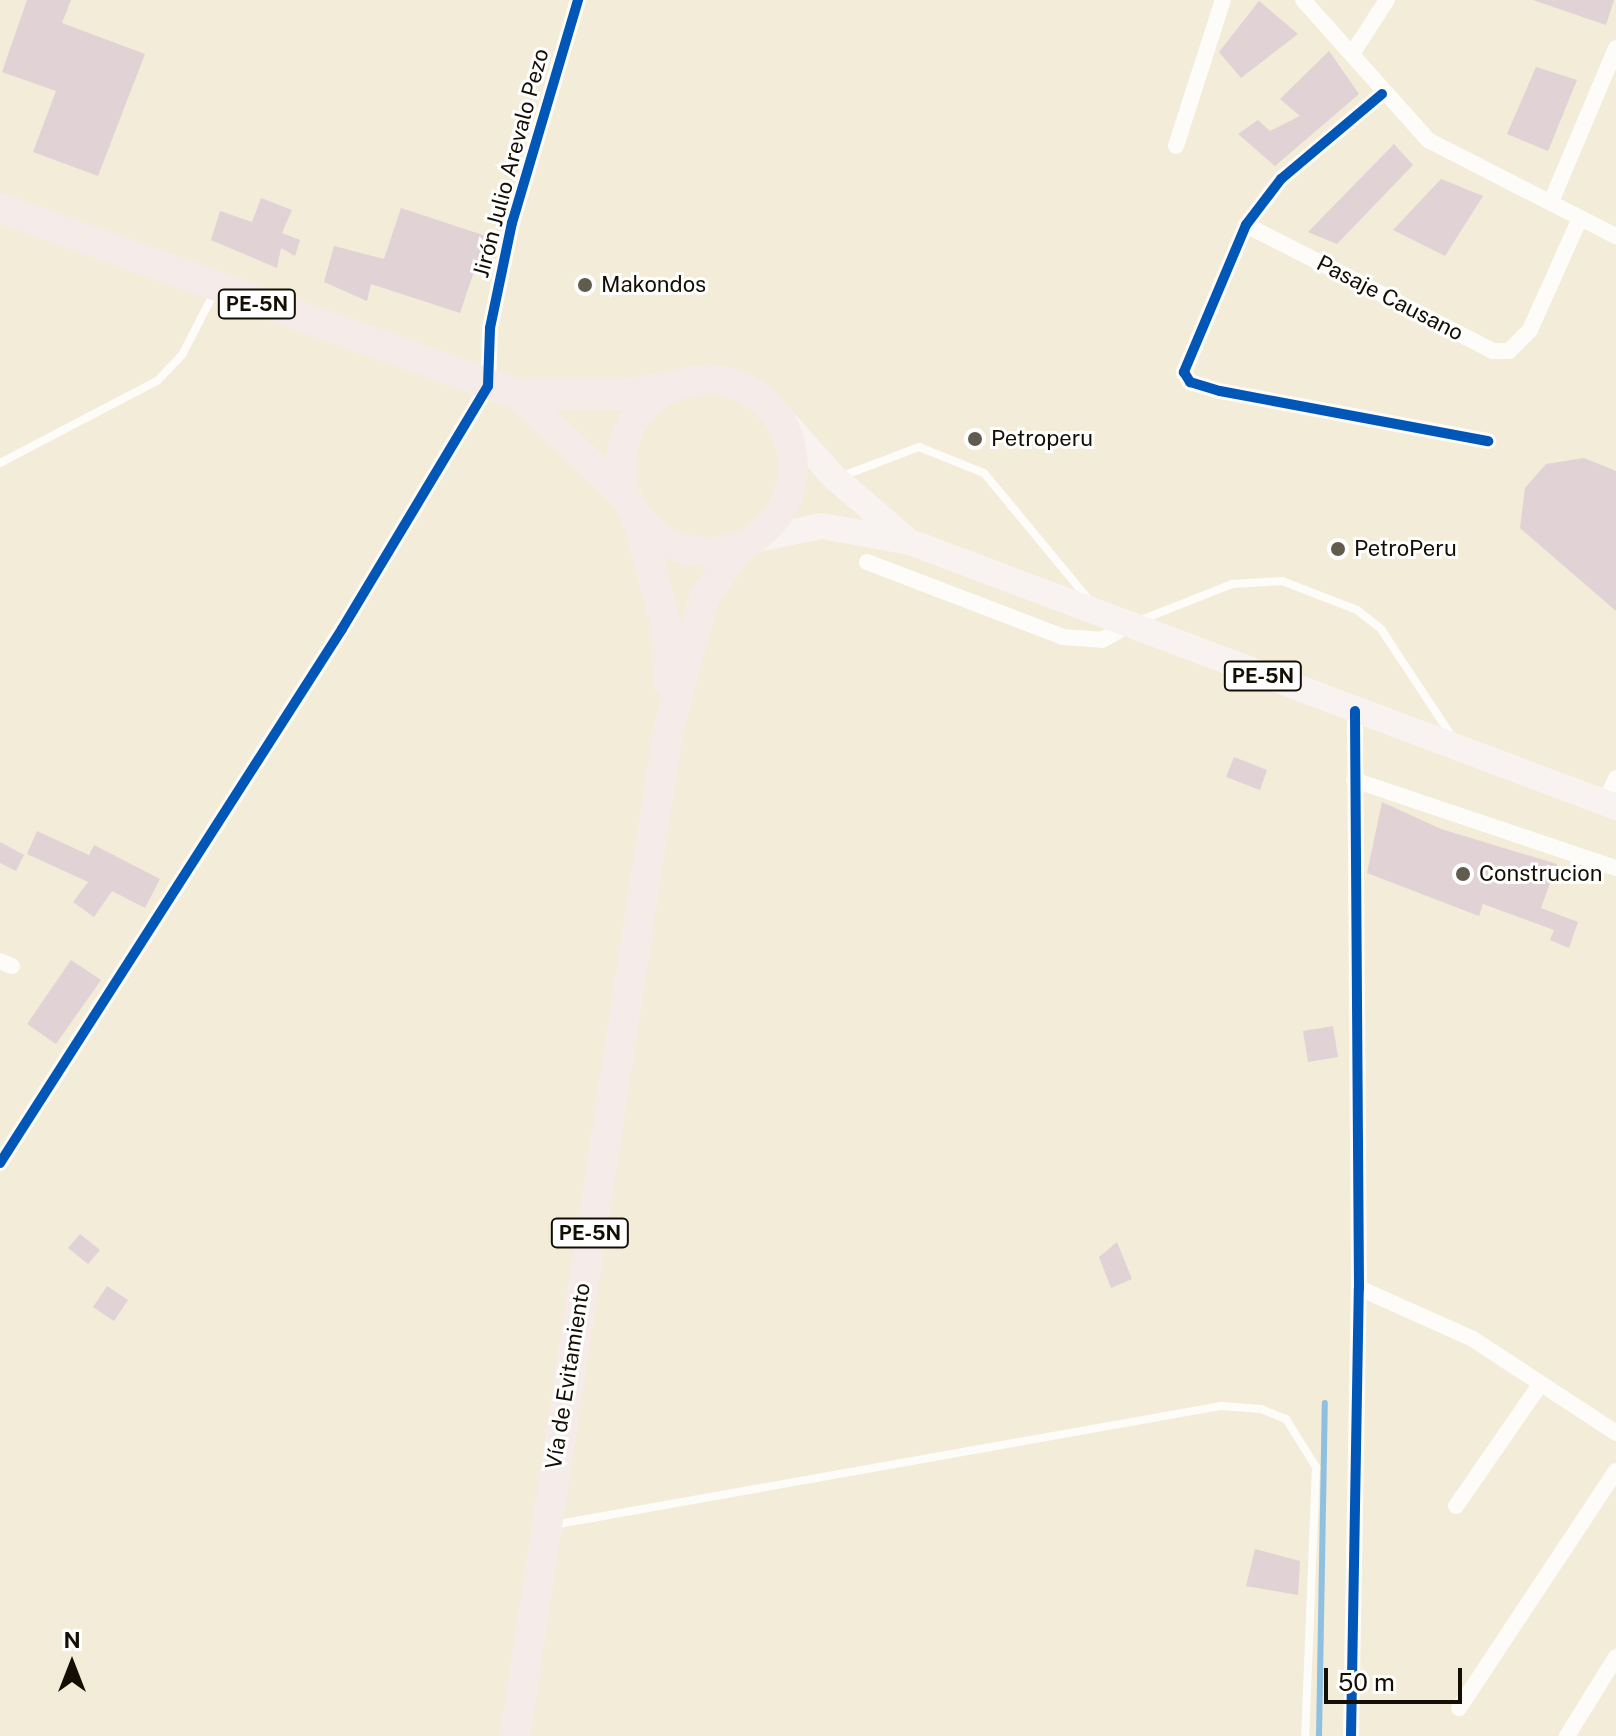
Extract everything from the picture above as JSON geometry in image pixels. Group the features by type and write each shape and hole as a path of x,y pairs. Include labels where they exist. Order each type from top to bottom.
{"highway":[{"name":"PE-5N","path":"0,208 216,289 517,394 622,395 688,382"},
{"path":"688,382 732,384 770,406 792,452 793,477 779,513 747,543 683,550 632,507 620,469 638,414 688,382"},
{"name":"PE-5N","path":"517,394 632,507"},
{"name":"Vía de Evitamiento","path":"632,507 667,628 668,731"},
{"name":"Vía de Evitamiento","path":"515,1736 668,731 704,598 747,543"}],"main road":[{"name":"PE-5N","path":"770,406 836,479 910,542"},
{"name":"PE-5N","path":"747,543 822,526 910,542 1611,805"}],"street":[{"name":"Jirón Julio Arevalo Pezo","path":"488,386 490,328 512,223 578,0"},
{"path":"1176,146 1223,0"},
{"path":"1303,0 1352,54 1382,94 1428,140 1616,236"},
{"path":"1352,54 1387,0"},
{"path":"1551,202 1616,48"},
{"path":"1382,94 1281,179 1246,225 1186,357 1190,382 1488,441"},
{"name":"Pasaje Causano","path":"1246,225 1493,351 1509,351 1530,330 1580,218"},
{"path":"0,1163 342,629 488,386"},
{"path":"867,562 1063,637 1102,640 1129,625"},
{"path":"1351,1736 1359,1288 1355,711"},
{"path":"1611,805 1616,778"},
{"path":"1354,780 1616,868"},
{"path":"1359,1288 1473,1339 1539,1386 1616,1433"},
{"path":"1456,1506 1539,1386"},
{"path":"1459,1708 1616,1471"},
{"path":"1567,1736 1616,1657"}],"lane":[{"path":"0,463 157,381 182,355 216,289"},
{"path":"836,479 919,447 984,473 1099,613"},
{"path":"1129,625 1232,584 1282,581 1357,610 1381,629 1461,750"},
{"path":"545,1527 1221,1406 1261,1409 1286,1419 1316,1467 1305,1736"}],"building":[{"path":"27,0 71,0 62,23 145,54 98,176 33,152 56,91 2,72"},
{"path":"1533,0 1614,0 1606,25"},
{"path":"1259,1 1298,34 1241,78 1219,52"},
{"path":"1329,51 1359,94 1275,166 1238,134 1258,120 1270,131 1300,116 1280,99"},
{"path":"1536,67 1577,80 1548,151 1507,134"},
{"path":"1394,144 1413,165 1337,244 1308,232"},
{"path":"1441,179 1483,196 1445,256 1393,230"},
{"path":"261,198 292,210 282,233 300,240 295,256 281,248 277,268 211,240 220,211 252,222"},
{"path":"401,208 486,236 460,313 371,284 367,301 324,282 334,246 384,259"},
{"path":"1584,458 1616,471 1616,611 1520,528 1525,488 1546,464"},
{"path":"1234,757 1267,770 1260,790 1226,777"},
{"path":"1382,802 1441,829 1557,864 1541,908 1578,922 1569,948 1550,940 1554,930 1483,904 1479,916 1367,873"},
{"path":"37,831 89,855 94,845 160,879 145,908 112,891 94,917 73,902 88,882 27,854"},
{"path":"0,842 24,855 16,871 0,863"},
{"path":"71,960 101,980 56,1044 27,1024"},
{"path":"1333,1026 1338,1057 1308,1062 1303,1031"},
{"path":"80,1234 100,1250 88,1264 68,1248"},
{"path":"1117,1242 1132,1279 1111,1288 1099,1257"},
{"path":"107,1286 128,1300 114,1321 93,1307"},
{"path":"1255,1549 1300,1561 1298,1595 1246,1586"}],"waterway":[{"path":"1319,1736 1325,1403"}],"cycle path":[{"path":"0,1163 342,629 488,386 490,328 512,223 578,0"},
{"path":"1382,94 1281,179 1246,225 1184,372 1190,382 1220,391 1488,441"},
{"path":"1351,1736 1359,1288 1355,711"}],"place":[{"name":"Makondos","path":"585,285"},
{"name":"Petroperu","path":"975,439"},
{"name":"PetroPeru","path":"1338,549"},
{"name":"Construcion","path":"1463,874"}]}
